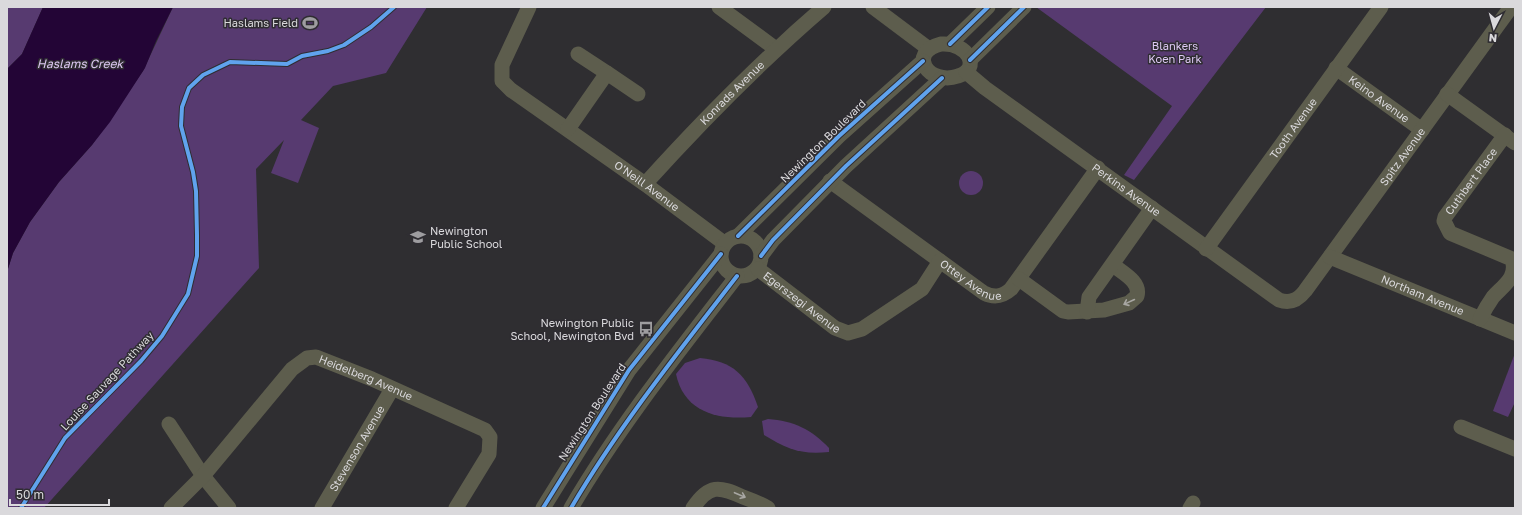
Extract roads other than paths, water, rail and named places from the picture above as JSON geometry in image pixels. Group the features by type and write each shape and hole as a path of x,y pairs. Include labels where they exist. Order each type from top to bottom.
{"street":[{"name":"O'Neill Avenue","path":"529,7 502,65 502,81 511,90 645,184 722,249"},
{"path":"719,7 776,48"},
{"name":"Konrads Avenue","path":"645,184 679,146 776,48 824,7"},
{"path":"873,7 926,55 926,69 929,74 942,78 958,77 1024,7"},
{"path":"950,44 988,7"},
{"name":"Tooth Avenue","path":"1206,249 1380,7"},
{"name":"Spitz Avenue","path":"1290,302 1301,296 1306,291 1511,7"},
{"path":"926,55 941,44 950,44 962,47 967,54 968,66"},
{"path":"578,54 638,94"},
{"name":"Newington Boulevard","path":"738,236 833,142 926,55"},
{"name":"Perkins Avenue","path":"968,66 986,88 1098,168 1206,249 1279,300 1290,302"},
{"name":"Keino Avenue","path":"1336,68 1422,130"},
{"path":"568,129 607,73"},
{"path":"760,262 756,244 751,240 738,236 733,237 722,249 726,267 737,276 749,275 760,262 773,240 830,181 942,78"},
{"path":"1447,94 1510,139"},
{"name":"Cuthbert Place","path":"1480,319 1488,304 1513,275 1514,265 1512,259 1450,233 1444,221 1445,217 1473,176 1510,139"},
{"name":"Ottey Avenue","path":"830,181 984,293 994,297 1008,292 1019,279 1098,168"},
{"path":"1086,312 1089,297 1152,208"},
{"name":"Newington Boulevard","path":"543,508 629,370 722,249"},
{"name":"Northam Avenue","path":"1330,256 1515,333"},
{"name":"Egerszegi Avenue","path":"760,262 835,328 848,333 862,329 922,289 940,261"},
{"path":"1019,279 1063,311 1075,313 1104,310 1129,303 1137,296 1138,288 1135,284 1113,265"},
{"path":"571,508 593,470 663,371 737,276"},
{"name":"Heidelberg Avenue","path":"171,508 203,476 292,369 307,358 316,357 478,425 486,430 490,437 489,454 456,508"},
{"name":"Stevenson Avenue","path":"322,508 392,389"},
{"path":"169,424 203,476 229,508"},
{"path":"1461,427 1515,449"},
{"path":"694,508 706,493 711,490 722,488 768,508"}],"water":[{"name":"Haslams Creek","path":"43,7 173,7 156,41 145,68 110,122 59,182 30,222 13,253 7,272 7,69 22,54"}],"place":[{"name":"Haslams Field","path":"310,23"},
{"name":"Newington Public School","path":"418,237"},
{"name":"Newington Public School, Newington Bvd","path":"646,329"}],"park label":[{"name":"Blankers Koen Park","path":"1175,52"}]}
